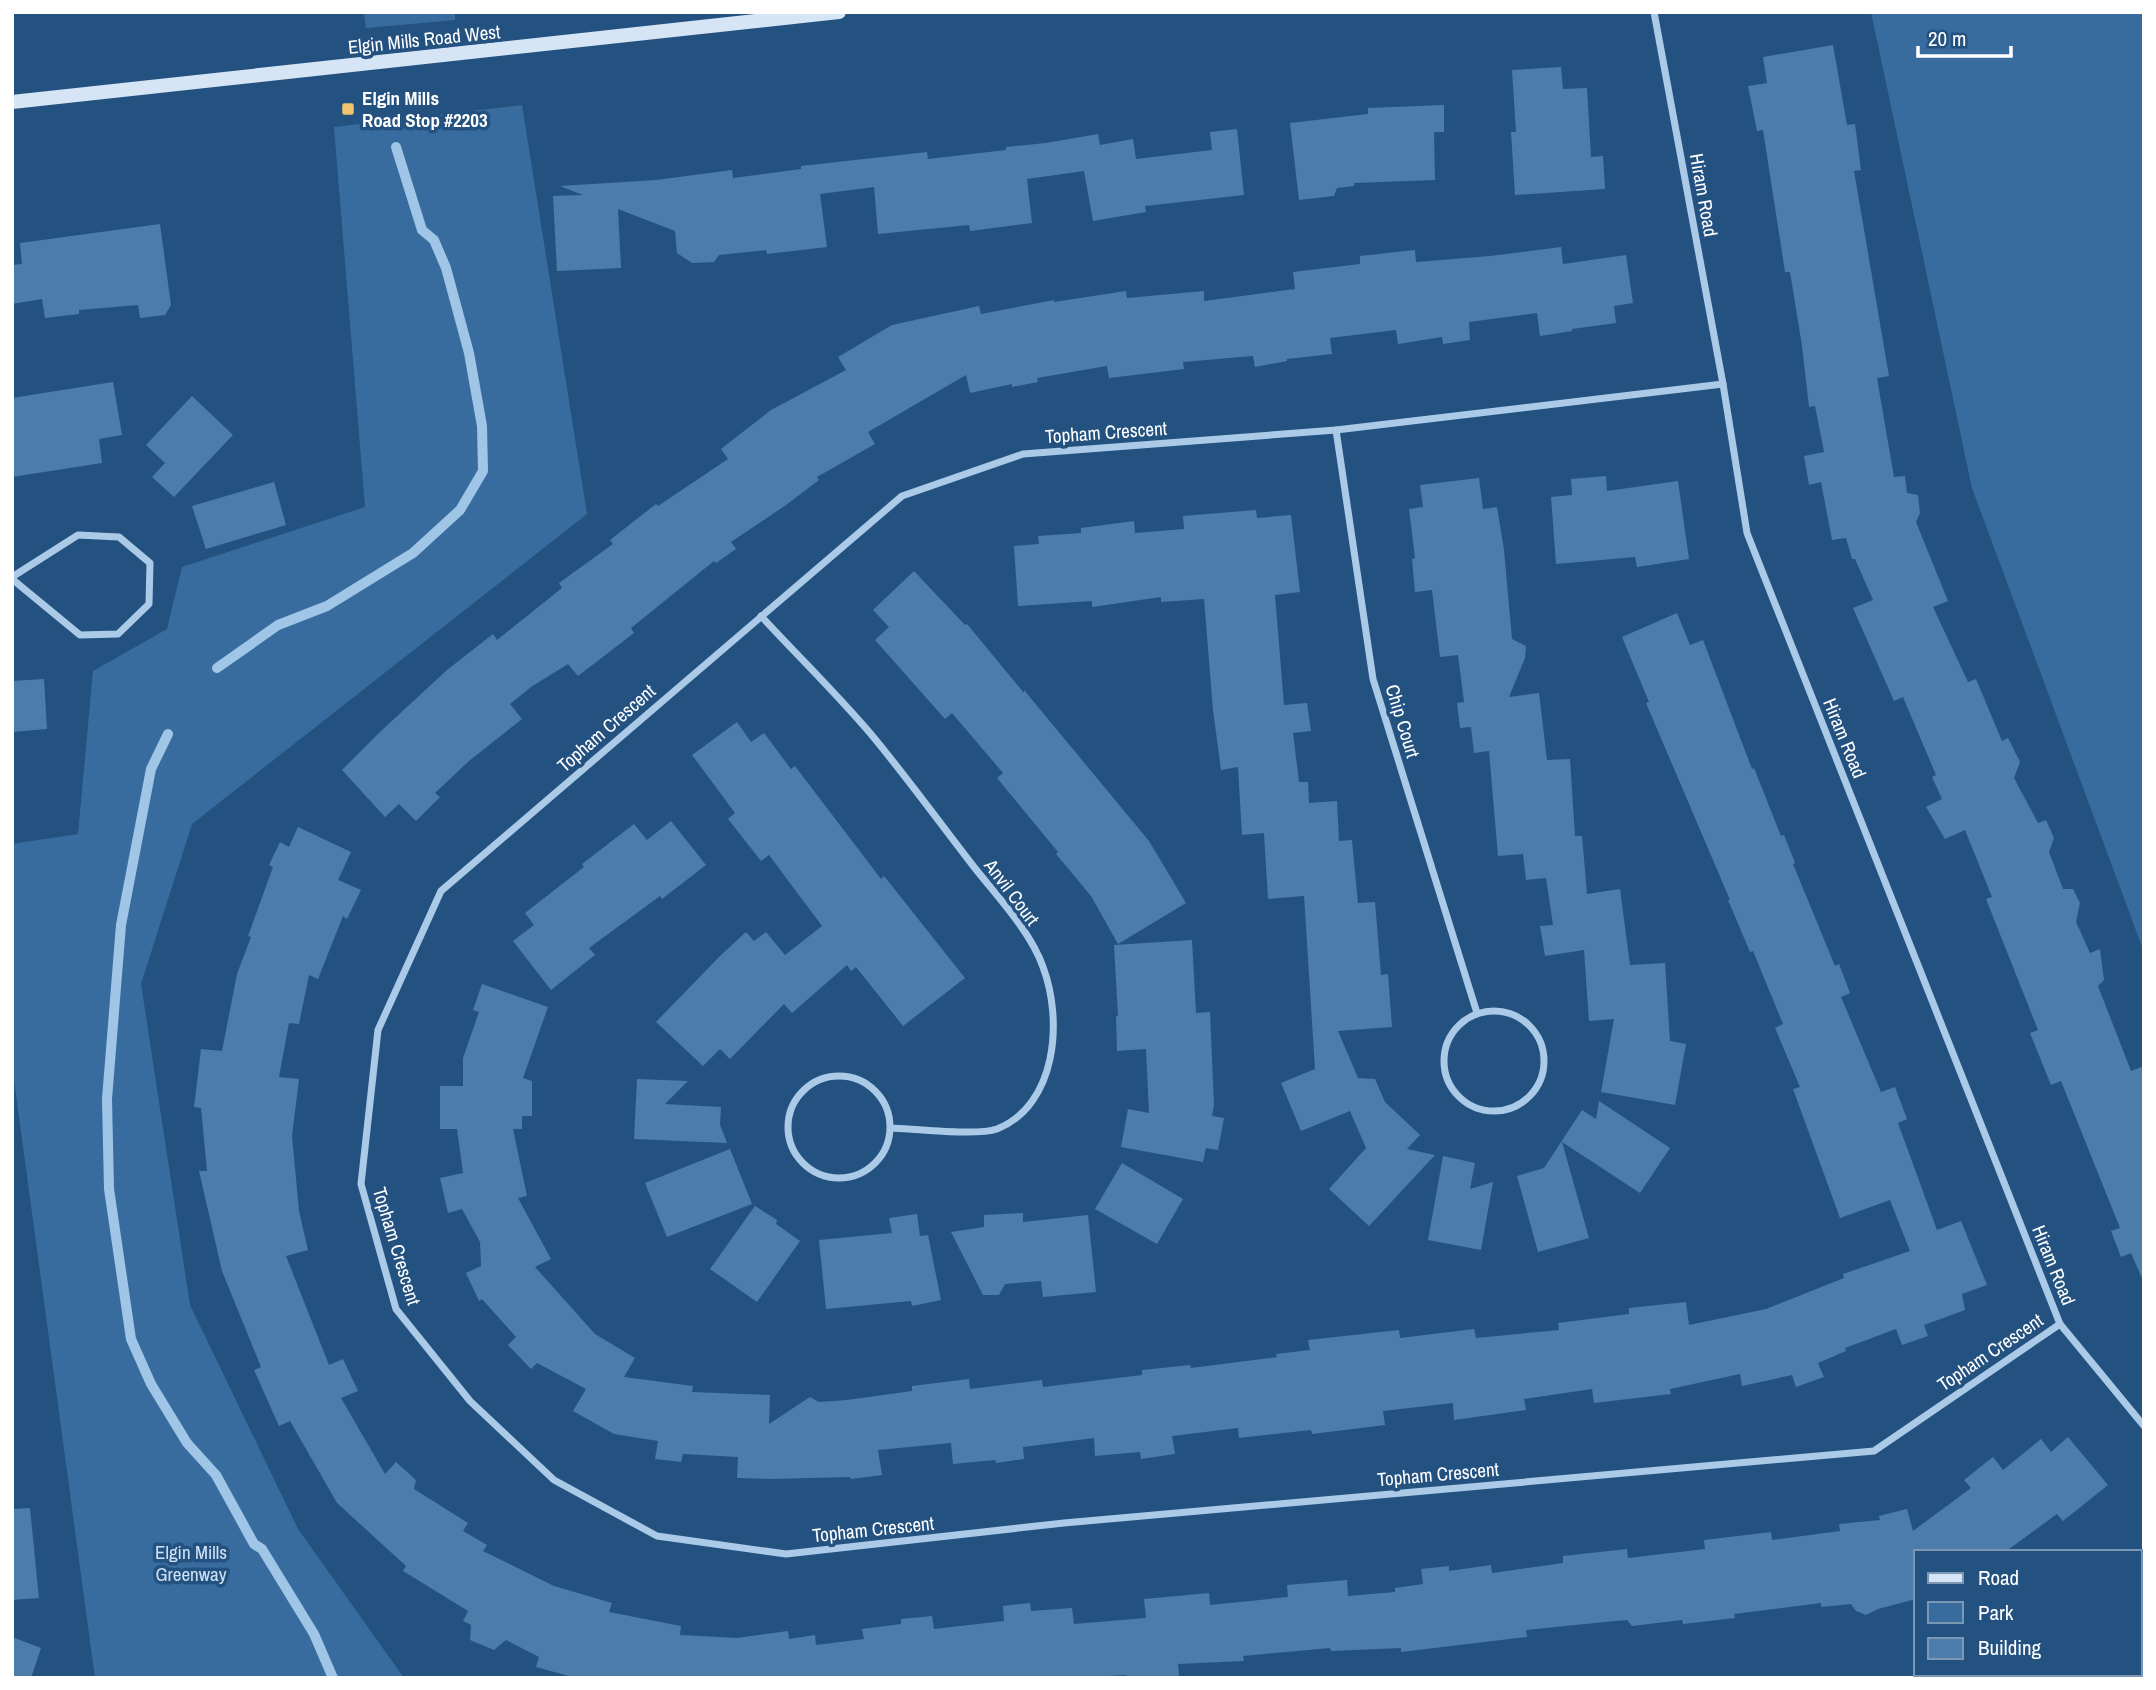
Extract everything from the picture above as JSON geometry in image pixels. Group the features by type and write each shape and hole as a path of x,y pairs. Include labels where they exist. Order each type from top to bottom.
{"main road":[{"name":"Elgin Mills Road West","path":"12,102 839,12"}],"street":[{"name":"Hiram Road","path":"1654,12 1723,384 1747,533 2060,1324 2144,1426"},
{"name":"Topham Crescent","path":"1723,384 1336,430 1023,454 902,496 441,891 378,1030 361,1184 396,1309 470,1401 554,1480 657,1536 786,1554 1064,1523 1874,1451 2060,1324"},
{"name":"Chip Court","path":"1336,430 1373,680 1477,1013"},
{"path":"78,535 119,537 150,563 149,604 118,634 80,635 12,578 78,535"},
{"name":"Anvil Court","path":"761,616 870,733 1022,929 1043,965 1054,1008 1053,1044 1041,1087 1021,1116 994,1130 891,1128"},
{"path":"1493,1010 1510,1013 1530,1026 1543,1046 1545,1063 1541,1079 1533,1093 1521,1104 1505,1110 1488,1111 1472,1106 1458,1097 1448,1083 1443,1066 1444,1049 1451,1033 1462,1021 1477,1013 1493,1010"},
{"path":"837,1076 853,1078 869,1085 881,1096 888,1111 891,1128 888,1145 879,1160 866,1171 850,1177 833,1178 817,1173 802,1163 792,1149 788,1133 789,1116 795,1100 806,1088 820,1079 837,1076"}],"green space":[{"path":"364,12 455,12 455,20 366,28"},
{"path":"1871,12 2144,12 2144,952 1972,488"},
{"name":"Elgin Mills Greenway","path":"522,105 587,514 192,824 141,984 190,1305 298,1529 404,1678 95,1678 12,1065 12,844 78,834 93,671 167,629 182,567 365,507 334,127"}],"building":[{"path":"1833,45 1847,125 1855,124 1861,170 1854,171 1889,376 1877,378 1894,477 1905,476 1907,493 1918,495 1920,513 1916,522 1948,601 1933,607 1968,682 1976,679 2002,741 2008,738 2020,762 2014,778 2038,823 2046,820 2054,838 2049,852 2063,889 2073,889 2080,903 2076,922 2090,953 2100,949 2104,980 2098,986 2131,1071 2144,1066 2144,1283 2131,1253 2121,1257 2111,1231 2120,1228 2061,1081 2051,1085 2030,1033 2038,1030 1986,899 1992,897 1965,830 1945,839 1926,807 1942,799 1932,777 1936,775 1903,697 1894,701 1853,608 1873,600 1855,559 1852,559 1846,538 1832,540 1821,482 1809,485 1804,456 1824,452 1815,406 1809,407 1790,272 1785,272 1763,130 1757,131 1748,86 1767,83 1763,57"},
{"path":"1561,67 1563,89 1587,88 1591,157 1603,156 1605,189 1515,195 1511,132 1516,132 1512,70"},
{"path":"1444,105 1444,132 1434,132 1435,180 1354,183 1354,186 1337,188 1334,196 1299,200 1290,123 1368,114 1368,108"},
{"path":"1237,129 1244,195 1145,206 1146,212 1093,221 1084,171 1027,179 1032,223 970,231 969,225 878,234 874,187 820,194 827,247 767,254 766,250 719,255 714,262 692,263 677,253 675,231 618,209 621,268 557,271 553,196 583,195 560,186 656,180 732,170 733,178 801,169 801,166 927,152 928,159 1006,150 1006,147 1098,134 1100,145 1133,139 1136,159 1212,150 1210,132"},
{"path":"160,224 171,305 165,315 140,318 138,305 79,310 79,314 45,318 42,299 12,304 12,265 22,264 20,243"},
{"path":"1561,247 1563,264 1626,255 1633,303 1614,306 1616,323 1540,336 1537,313 1469,322 1470,340 1443,344 1442,337 1398,344 1396,330 1330,338 1332,354 1287,359 1255,367 1253,356 1183,362 1184,369 1109,378 1107,366 1037,378 1038,382 1012,387 1012,384 970,393 966,375 868,432 875,444 817,477 819,480 786,505 731,542 736,549 716,563 714,561 631,628 634,633 578,676 568,664 510,704 522,719 469,761 435,793 440,797 416,821 399,804 385,817 342,770 447,670 493,634 497,640 562,588 559,583 613,544 610,540 656,504 658,506 728,459 721,449 771,410 846,370 838,357 892,325 979,306 981,314 1054,300 1126,291 1127,298 1204,291 1204,301 1295,289 1293,272 1360,264 1360,256 1415,250 1416,262"},
{"path":"113,382 122,435 99,439 102,463 12,477 12,398"},
{"path":"192,396 233,435 174,497 152,477 165,463 146,445"},
{"path":"1606,476 1607,491 1678,481 1689,559 1637,567 1635,557 1556,564 1551,497 1572,495 1571,479"},
{"path":"1479,478 1483,509 1497,507 1504,550 1512,639 1526,646 1525,658 1509,697 1539,693 1547,760 1570,759 1575,836 1582,836 1587,894 1620,889 1630,965 1665,963 1670,1041 1686,1044 1675,1105 1601,1092 1614,1019 1589,1021 1584,950 1545,956 1540,926 1553,925 1546,878 1526,880 1523,854 1498,856 1489,751 1474,753 1471,727 1460,728 1457,703 1464,702 1458,655 1440,657 1432,590 1415,592 1412,559 1415,558 1409,509 1423,507 1420,485"},
{"path":"274,482 286,525 206,549 192,506"},
{"path":"1256,510 1257,518 1291,515 1300,592 1275,595 1284,705 1307,703 1311,731 1293,733 1299,782 1308,782 1309,803 1337,801 1339,841 1352,840 1358,903 1375,902 1381,975 1388,974 1392,1027 1338,1031 1358,1078 1375,1079 1385,1102 1420,1135 1407,1149 1435,1155 1369,1226 1329,1189 1366,1148 1350,1111 1301,1131 1281,1083 1315,1069 1304,896 1268,899 1264,833 1242,835 1238,767 1221,770 1204,599 1161,602 1161,597 1092,607 1092,601 1018,606 1014,546 1039,544 1038,536 1081,533 1081,528 1134,521 1135,533 1184,529 1183,516"},
{"path":"914,571 965,625 967,624 1149,841 1186,903 1118,944 1091,896 997,778 1003,773 952,713 945,719 875,640 889,627 873,610"},
{"path":"1677,613 1690,645 1703,640 1752,769 1754,768 1781,836 1784,835 1795,863 1793,864 1835,966 1839,964 1850,993 1841,997 1881,1092 1895,1087 1907,1119 1898,1123 1937,1230 1961,1221 1987,1285 1962,1294 1965,1310 1924,1325 1928,1336 1902,1345 1896,1329 1845,1348 1846,1351 1818,1363 1824,1377 1796,1387 1792,1375 1742,1386 1740,1374 1670,1389 1671,1394 1594,1403 1592,1389 1524,1399 1526,1410 1454,1420 1453,1403 1383,1411 1385,1425 1312,1434 1311,1430 1239,1438 1238,1428 1172,1436 1175,1454 1141,1459 1140,1452 1095,1456 1094,1438 1023,1447 1024,1459 953,1464 951,1443 878,1450 882,1475 851,1479 771,1479 737,1478 738,1457 683,1454 681,1462 655,1459 658,1441 614,1434 573,1411 586,1389 537,1363 531,1369 508,1345 516,1337 482,1299 479,1301 466,1273 481,1266 480,1242 462,1209 448,1213 440,1178 463,1173 457,1129 440,1129 440,1086 463,1086 463,1058 479,1012 473,1010 482,984 548,1007 523,1078 532,1081 532,1116 522,1116 522,1129 513,1129 527,1196 518,1198 551,1259 535,1267 595,1334 635,1358 624,1377 693,1386 692,1392 770,1395 769,1424 810,1397 819,1402 847,1400 912,1391 912,1386 969,1379 970,1389 1042,1380 1043,1387 1142,1375 1142,1370 1190,1365 1191,1368 1277,1357 1276,1354 1310,1350 1308,1340 1399,1330 1400,1338 1474,1329 1476,1338 1559,1330 1558,1323 1629,1314 1629,1308 1686,1302 1689,1325 1766,1309 1844,1278 1843,1274 1910,1251 1890,1200 1840,1218 1793,1089 1800,1087 1775,1028 1783,1024 1646,703 1649,702 1622,637"},
{"path":"44,679 47,729 12,732 12,681"},
{"path":"737,722 751,742 764,733 791,769 795,766 881,879 884,876 965,978 903,1026 856,967 851,971 847,965 792,1013 784,1004 730,1059 720,1049 703,1066 656,1022 746,932 754,941 766,932 785,955 822,926 769,855 761,861 728,819 735,813 692,755"},
{"path":"671,821 706,865 662,899 660,896 589,948 595,955 551,990 513,941 534,925 525,913 634,824 647,840"},
{"path":"298,827 351,852 338,880 361,890 347,919 343,916 318,979 309,975 299,1024 289,1023 279,1077 299,1079 292,1136 299,1211 308,1250 286,1256 329,1365 343,1359 358,1391 341,1398 385,1474 396,1462 416,1480 414,1489 468,1523 463,1531 487,1545 483,1551 554,1586 612,1603 609,1612 681,1626 680,1635 737,1638 788,1631 789,1639 815,1635 816,1645 864,1639 862,1629 901,1624 901,1619 932,1616 934,1629 1004,1621 1003,1606 1030,1603 1031,1611 1072,1608 1074,1624 1146,1618 1144,1599 1209,1593 1210,1605 1288,1597 1287,1585 1347,1580 1348,1596 1395,1592 1395,1588 1423,1584 1421,1569 1449,1566 1449,1571 1491,1565 1492,1573 1563,1563 1563,1556 1627,1549 1628,1558 1705,1549 1704,1540 1771,1532 1772,1540 1840,1531 1839,1524 1880,1520 1879,1516 1907,1509 1913,1531 1971,1488 1964,1480 1993,1457 2003,1470 2041,1439 2051,1452 2068,1437 2108,1485 2063,1521 2057,1514 2008,1550 1914,1550 1914,1600 1866,1615 1856,1611 1851,1604 1821,1607 1821,1603 1734,1614 1735,1618 1683,1624 1682,1620 1632,1626 1627,1620 1615,1621 1526,1630 1527,1637 1401,1652 1401,1648 1331,1651 1330,1648 1243,1656 1244,1661 1178,1664 1179,1676 1162,1678 1126,1678 1126,1675 1068,1678 576,1678 536,1667 539,1657 506,1640 494,1650 470,1640 471,1625 463,1621 468,1611 403,1571 406,1566 337,1503 290,1421 279,1426 254,1370 261,1367 222,1271 199,1171 207,1171 201,1108 194,1107 201,1049 222,1051 237,974 273,867 269,865 280,842 289,847"},
{"path":"1192,940 1196,1013 1210,1012 1214,1105 1212,1116 1224,1118 1218,1150 1206,1148 1203,1162 1121,1147 1128,1109 1149,1113 1146,1049 1117,1051 1114,945"},
{"path":"637,1079 688,1081 665,1104 721,1107 720,1125 727,1143 634,1139"},
{"path":"1599,1101 1670,1148 1640,1193 1562,1142 1589,1238 1538,1252 1517,1176 1544,1168 1582,1110 1596,1119"},
{"path":"730,1149 752,1204 667,1237 645,1183"},
{"path":"1443,1156 1475,1163 1470,1189 1493,1182 1481,1250 1428,1240"},
{"path":"1122,1163 1183,1199 1157,1244 1095,1209"},
{"path":"755,1206 777,1220 776,1224 800,1241 757,1302 710,1269"},
{"path":"1023,1213 1023,1222 1088,1215 1096,1292 1043,1297 1041,1281 1005,1284 999,1295 983,1295 951,1232 984,1227 984,1215"},
{"path":"917,1214 920,1236 928,1235 941,1300 912,1306 911,1301 826,1309 819,1240 892,1233 889,1218"},
{"path":"30,1508 39,1598 12,1600 12,1509"},
{"path":"12,1637 41,1648 31,1678 12,1678"}],"waterway":[{"path":"217,668 278,625 327,606 413,553 460,510 483,471 482,426 469,353 446,268 434,240 422,230 396,147"},
{"path":"168,734 151,769 121,925 107,1099 109,1189 131,1339 151,1384 187,1443 216,1475 254,1544 262,1549 314,1634 333,1678"}],"place":[{"name":"Elgin Mills Road Stop #2203","path":"348,109"}]}
